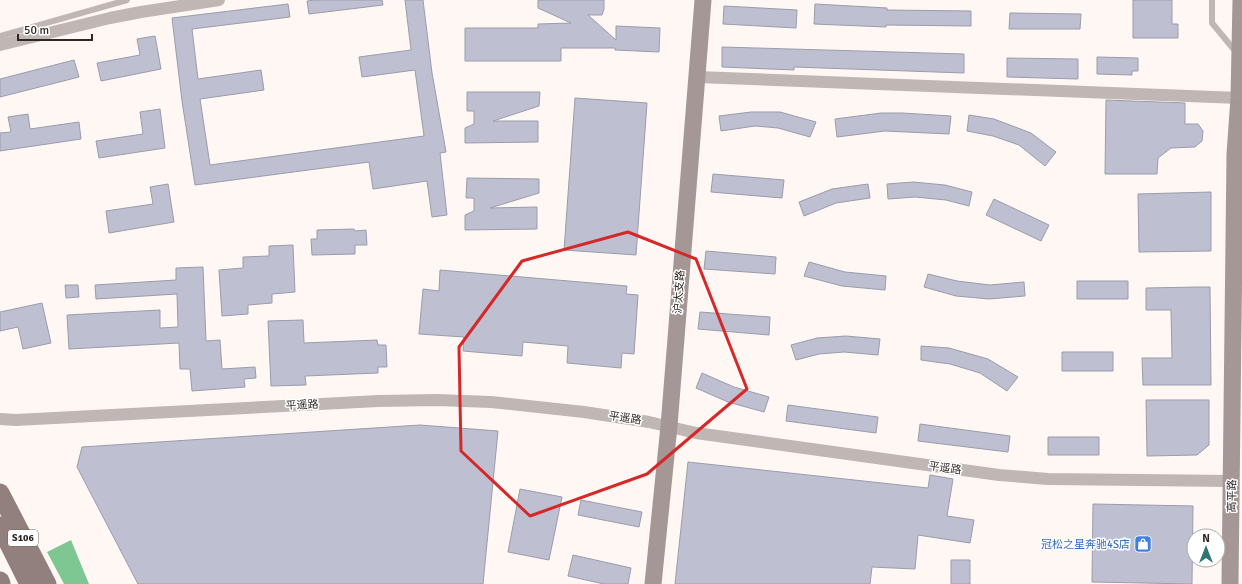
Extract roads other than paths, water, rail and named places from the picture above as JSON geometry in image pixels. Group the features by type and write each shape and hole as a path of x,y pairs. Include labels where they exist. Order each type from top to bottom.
{"main road":[{"name":"S106","path":"0,492 47,584"},
{"name":"S106","path":"0,526 29,584"},
{"name":"S106","path":"0,554 15,584"}],"street":[{"path":"0,45 110,18 219,0"},
{"name":"沪太支路","path":"653,584 669,426 703,0"},
{"name":"高平路","path":"1230,584 1235,154 1239,98 1241,0"},
{"path":"697,77 1239,98"},
{"name":"平遥路","path":"0,419 16,420 378,401 437,400 491,402 610,416 669,426 696,433 1010,477 1232,481"},
{"name":"平遥路","path":"0,425 16,420"}],"lane":[{"path":"0,36 127,0"},
{"path":"1212,0 1212,23 1240,57"}],"place":[{"name":"冠松之星奔驰4S店","path":"1143,544"}]}
